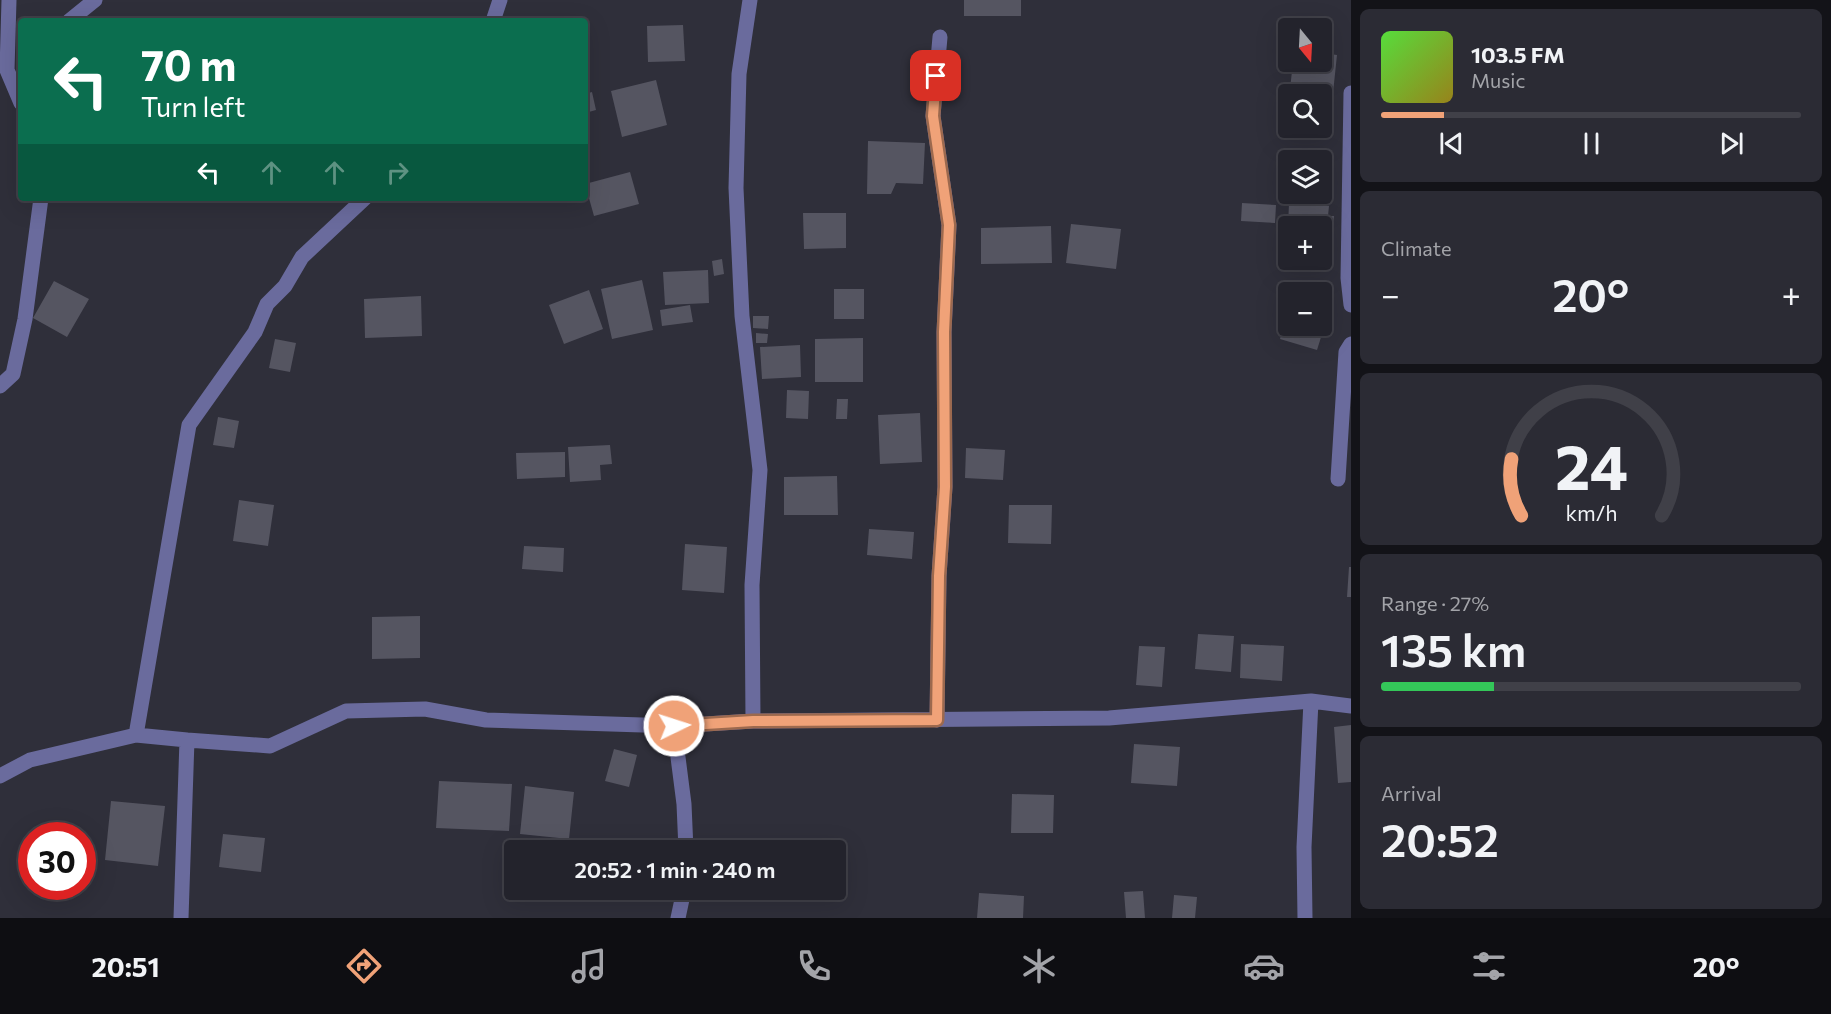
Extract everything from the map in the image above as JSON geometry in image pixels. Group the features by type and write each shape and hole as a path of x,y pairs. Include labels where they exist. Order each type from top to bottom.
{"street":[{"path":"9,0 4,72 18,97"},
{"path":"73,18 95,0"},
{"path":"494,18 500,0"},
{"path":"750,0 739,74 736,188 742,316 760,470 752,585 753,721"},
{"path":"937,720 939,576 945,487 944,332 949,225 933,116 940,37"},
{"path":"4,72 18,61"},
{"path":"4,72 18,84"},
{"path":"1351,93 1351,305"},
{"path":"0,386 13,374 21,341 41,201"},
{"path":"136,735 189,425 255,332 267,304 285,286 302,258 362,201"},
{"path":"1338,479 1346,352 1351,344"},
{"path":"1305,918 1304,848 1311,701"},
{"path":"0,776 30,760 136,735 270,746 346,711 425,709 486,720 674,726 753,721 1109,718 1311,701 1351,705"},
{"path":"674,726 684,804 686,840"},
{"path":"181,918 188,740"},
{"path":"678,918 682,900"}],"building":[{"path":"964,0 1021,0 1021,16 964,16"},
{"path":"683,25 685,61 648,62 647,26"},
{"path":"1332,54 1337,55 1333,93 1332,84 1291,84 1292,72 1332,72"},
{"path":"656,80 667,125 622,137 611,91"},
{"path":"592,92 596,110 588,112 588,93"},
{"path":"868,141 925,143 923,184 896,183 891,194 867,194"},
{"path":"630,172 639,204 594,216 588,195 588,183"},
{"path":"1242,203 1276,205 1275,223 1241,221"},
{"path":"1289,204 1329,206 1328,216 1288,216"},
{"path":"803,213 846,213 846,248 804,249"},
{"path":"1071,224 1121,229 1116,269 1066,263"},
{"path":"1051,226 1052,263 981,264 981,228"},
{"path":"722,259 724,274 714,276 712,261"},
{"path":"708,270 709,303 665,305 663,272"},
{"path":"642,280 653,330 612,339 601,289"},
{"path":"54,281 89,299 67,337 33,318"},
{"path":"834,289 864,289 864,319 834,319"},
{"path":"589,290 603,329 564,344 549,305"},
{"path":"421,296 422,336 365,338 364,299"},
{"path":"690,305 693,322 662,326 660,310"},
{"path":"753,316 769,316 768,329 753,328"},
{"path":"756,333 768,334 767,343 756,343"},
{"path":"1281,336 1321,336 1317,350 1280,339"},
{"path":"863,338 863,382 815,382 815,339"},
{"path":"275,339 296,343 290,372 269,368"},
{"path":"800,345 801,377 762,379 760,347"},
{"path":"787,390 809,391 808,419 786,418"},
{"path":"837,399 848,399 847,419 836,419"},
{"path":"920,413 922,462 880,464 878,415"},
{"path":"218,417 239,421 234,448 213,445"},
{"path":"610,445 612,464 600,465 601,480 570,482 568,447"},
{"path":"966,448 1005,450 1003,480 965,478"},
{"path":"565,452 565,477 517,479 516,453"},
{"path":"837,476 838,515 784,515 784,477"},
{"path":"239,500 274,505 268,546 233,541"},
{"path":"1009,505 1052,505 1051,544 1008,543"},
{"path":"869,529 914,532 912,559 867,555"},
{"path":"685,544 727,547 724,593 682,590"},
{"path":"524,546 564,548 563,572 522,569"},
{"path":"1349,567 1351,567 1351,597 1347,597"},
{"path":"420,616 420,658 372,659 372,617"},
{"path":"1198,634 1234,636 1231,672 1195,669"},
{"path":"1241,644 1284,646 1282,681 1240,678"},
{"path":"1139,646 1165,647 1162,687 1136,685"},
{"path":"1351,725 1351,782 1338,783 1334,727"},
{"path":"1134,744 1180,747 1177,786 1131,783"},
{"path":"614,749 637,755 629,787 605,781"},
{"path":"439,781 512,784 509,831 436,828"},
{"path":"525,786 574,792 569,839 520,834"},
{"path":"1012,794 1054,795 1053,833 1011,833"},
{"path":"111,801 165,806 158,866 105,860"},
{"path":"223,834 265,838 261,872 219,867"},
{"path":"1143,891 1145,918 1126,918 1124,892"},
{"path":"979,893 1024,896 1023,918 977,918"},
{"path":"1174,895 1197,897 1195,918 1172,918"}],"route":[{"path":"674,726 753,721 937,720 939,576 945,487 944,332 949,225 933,116 936,76"}]}
